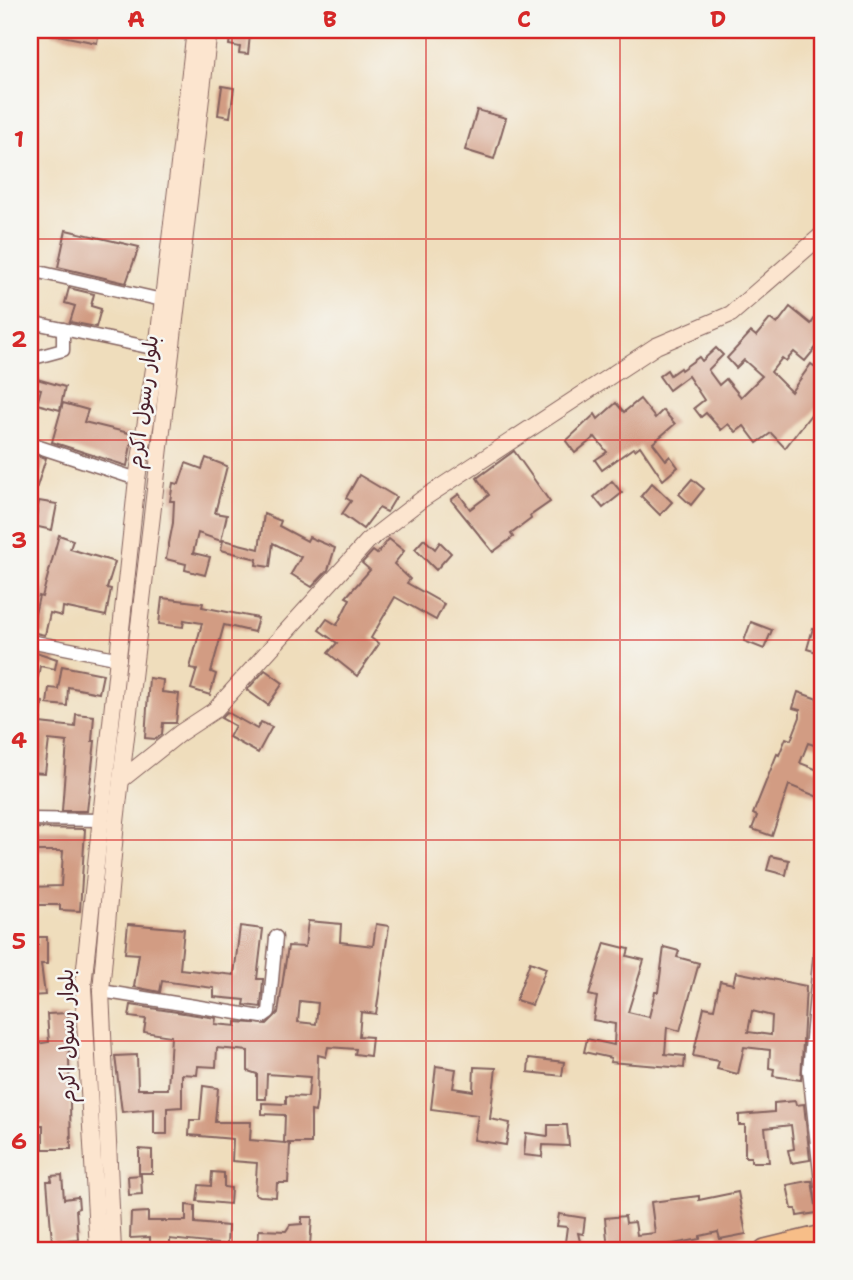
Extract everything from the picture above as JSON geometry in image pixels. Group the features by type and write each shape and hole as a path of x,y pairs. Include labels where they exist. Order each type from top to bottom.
{"highway":[{"path":"765,1250 823,1236"}],"main road":[{"name":"بلوار رسول اکرم","path":"113,1250 101,990 120,659 137,479 157,349 195,30"},
{"name":"بلوار رسول اکرم","path":"98,1250 83,986 101,820 112,780 209,30"},
{"path":"112,780 215,710 368,541 656,346 731,314 823,234"}],"street":[{"path":"30,270 162,300"},
{"path":"30,322 157,349"},
{"path":"30,359 63,350 63,329"},
{"path":"30,444 137,479"},
{"path":"30,641 120,659"},
{"path":"30,818 101,820"},
{"path":"823,921 809,1070 823,1201"},
{"path":"101,990 262,1017 270,1012 276,937"}],"building":[{"path":"52,30 99,30 97,43 52,34"},
{"path":"231,30 241,30 241,34 250,35 248,54 239,53 240,47 229,45"},
{"path":"222,86 234,88 230,117 218,115"},
{"path":"477,110 506,118 494,159 465,150"},
{"path":"66,230 139,247 126,283 58,267"},
{"path":"69,288 94,294 91,306 101,309 96,327 70,322 75,306 65,303"},
{"path":"790,307 811,324 815,318 823,324 823,339 805,361 794,352 786,361 782,358 771,372 791,392 811,364 823,373 823,399 785,448 771,433 757,443 744,426 736,432 728,424 721,430 706,413 701,417 694,408 704,400 688,376 669,390 659,376 667,370 670,375 680,368 681,370 699,357 702,361 716,348 723,355 708,370 719,385 726,379 741,397 762,376 744,360 736,368 727,358 751,332 756,336 770,319 777,324"},
{"path":"30,377 65,387 60,410 37,404 41,389 30,386"},
{"path":"640,399 655,418 663,410 675,424 653,443 666,460 670,456 678,467 663,480 640,446 602,470 595,460 607,452 595,437 575,453 566,441 595,414 598,419 616,403 624,412"},
{"path":"63,403 88,410 84,422 133,434 127,466 52,442"},
{"path":"514,451 550,502 530,516 531,519 511,534 513,537 493,552 451,500 459,494 470,509 489,495 477,478"},
{"path":"30,453 46,458 33,499 30,499"},
{"path":"206,458 227,466 215,513 227,515 221,541 198,533 193,553 210,557 205,575 185,570 186,564 166,559 173,523 174,501 170,501 173,483 179,484 186,463 202,469"},
{"path":"359,475 396,497 387,512 379,508 363,529 342,514 351,501 346,498"},
{"path":"692,479 704,489 691,505 679,494"},
{"path":"612,481 622,493 603,508 594,497"},
{"path":"652,483 672,502 660,515 641,496"},
{"path":"39,501 57,504 52,530 34,526"},
{"path":"264,514 281,521 279,526 307,541 309,537 335,548 328,570 312,587 291,574 301,557 273,543 270,567 256,565 257,559 221,550 223,540 259,549"},
{"path":"59,535 73,540 70,549 115,562 107,588 111,589 106,616 63,607 62,616 50,613 45,635 31,632 39,596 42,597"},
{"path":"389,539 404,551 394,564 410,579 407,583 444,604 436,620 395,597 371,638 379,644 357,676 328,653 337,643 319,630 327,619 337,625 350,599 346,597 370,570 362,563 373,551 377,554"},
{"path":"424,539 435,549 440,542 451,553 436,570 415,549"},
{"path":"162,598 203,603 202,607 258,618 254,632 224,625 211,672 216,674 210,695 191,689 197,669 190,668 202,623 184,620 183,627 159,624"},
{"path":"751,622 772,630 764,649 744,641"},
{"path":"813,628 823,631 823,654 807,649"},
{"path":"30,650 57,659 55,669 40,666 38,677 30,676"},
{"path":"62,666 103,674 99,693 68,687 67,706 47,704 49,688 58,689"},
{"path":"265,670 283,683 268,705 247,690"},
{"path":"149,678 163,680 162,692 179,694 176,723 163,723 162,734 156,739 145,738"},
{"path":"798,692 823,701 823,748 808,743 800,763 823,772 823,799 789,785 772,836 752,829 757,816 753,814 777,754 779,755 786,738 791,740 800,717 800,710 793,708"},
{"path":"30,699 43,702 40,723 75,727 76,714 94,716 92,741 95,741 87,811 62,811 67,742 49,740 45,773 31,772 35,744 30,744"},
{"path":"227,712 257,729 261,722 272,727 258,753 229,737 235,726 221,718"},
{"path":"30,828 85,829 80,911 60,910 60,905 30,905 30,887 61,886 63,851 30,851"},
{"path":"771,856 789,860 786,875 767,870"},
{"path":"308,921 341,924 340,942 373,946 376,924 389,926 376,1014 361,1012 359,1036 372,1037 370,1056 355,1054 356,1049 328,1047 326,1057 318,1055 317,1101 315,1112 311,1111 311,1143 284,1143 285,1115 262,1114 262,1103 286,1104 286,1096 308,1097 310,1077 267,1074 266,1099 257,1099 257,1074 248,1071 248,1051 217,1048 216,1067 198,1066 197,1075 182,1074 182,1107 167,1108 167,1134 154,1134 154,1109 122,1112 115,1056 137,1055 138,1089 168,1089 171,1036 144,1032 146,1019 129,1017 131,1005 216,1018 215,1024 267,1024 278,1013 288,946 305,947","holes":["300,1001 318,1003 316,1024 298,1022"]},
{"path":"128,924 184,929 180,969 234,975 240,926 263,929 257,979 263,979 261,1007 244,1005 245,1000 214,997 214,988 162,981 160,992 134,987 139,954 125,953"},
{"path":"38,937 47,937 47,964 41,964 45,995 30,996 30,945 38,945"},
{"path":"605,943 629,949 627,956 644,960 628,1012 649,1017 655,992 658,992 664,947 679,951 677,957 699,963 680,1031 667,1027 665,1054 685,1056 684,1068 610,1062 611,1058 584,1052 587,1039 614,1045 615,1024 593,1020 597,997 589,995"},
{"path":"530,962 546,968 532,1005 516,1000"},
{"path":"736,972 806,986 801,1080 773,1076 774,1069 769,1068 770,1050 744,1047 738,1074 717,1069 719,1061 693,1056 704,1007 714,1009 720,981 733,984","holes":["752,1011 772,1016 771,1035 748,1032"]},
{"path":"68,1013 71,1149 43,1149 43,1125 30,1125 30,1091 36,1091 30,1045 49,1042 47,1014"},
{"path":"823,1024 823,1121 818,1070"},
{"path":"529,1058 564,1062 562,1076 528,1072"},
{"path":"436,1066 456,1069 453,1088 473,1091 474,1067 496,1068 490,1119 510,1123 506,1145 474,1140 478,1115 431,1109"},
{"path":"203,1086 218,1088 215,1122 251,1122 250,1140 290,1144 288,1183 277,1183 276,1197 255,1194 257,1163 232,1161 233,1139 189,1135 190,1120 200,1120"},
{"path":"795,1101 796,1105 804,1104 810,1160 791,1163 788,1150 794,1149 791,1125 765,1128 769,1162 751,1162 751,1157 745,1157 745,1125 739,1125 739,1115 774,1112 774,1103"},
{"path":"548,1125 567,1125 569,1146 543,1145 542,1157 524,1155 526,1133 548,1136"},
{"path":"139,1149 152,1150 152,1173 139,1173"},
{"path":"212,1172 224,1173 224,1187 231,1188 230,1204 197,1201 199,1185 211,1186"},
{"path":"62,1175 64,1199 78,1197 78,1239 52,1241 47,1181 52,1181 51,1176"},
{"path":"141,1175 142,1194 129,1195 128,1176"},
{"path":"812,1181 816,1206 823,1212 797,1216 796,1209 792,1209 787,1185"},
{"path":"738,1192 746,1234 720,1239 718,1232 700,1236 700,1239 646,1249 608,1250 605,1218 625,1216 626,1223 635,1222 637,1235 655,1233 651,1202 699,1196 699,1200"},
{"path":"186,1205 195,1206 195,1223 228,1226 227,1245 170,1239 170,1245 150,1246 150,1237 130,1238 131,1213 148,1212 148,1221 186,1221"},
{"path":"559,1214 585,1218 583,1234 578,1233 582,1250 564,1250 567,1227 557,1226"},
{"path":"302,1217 312,1217 310,1246 258,1247 259,1230 286,1231 290,1225 302,1224"}]}
